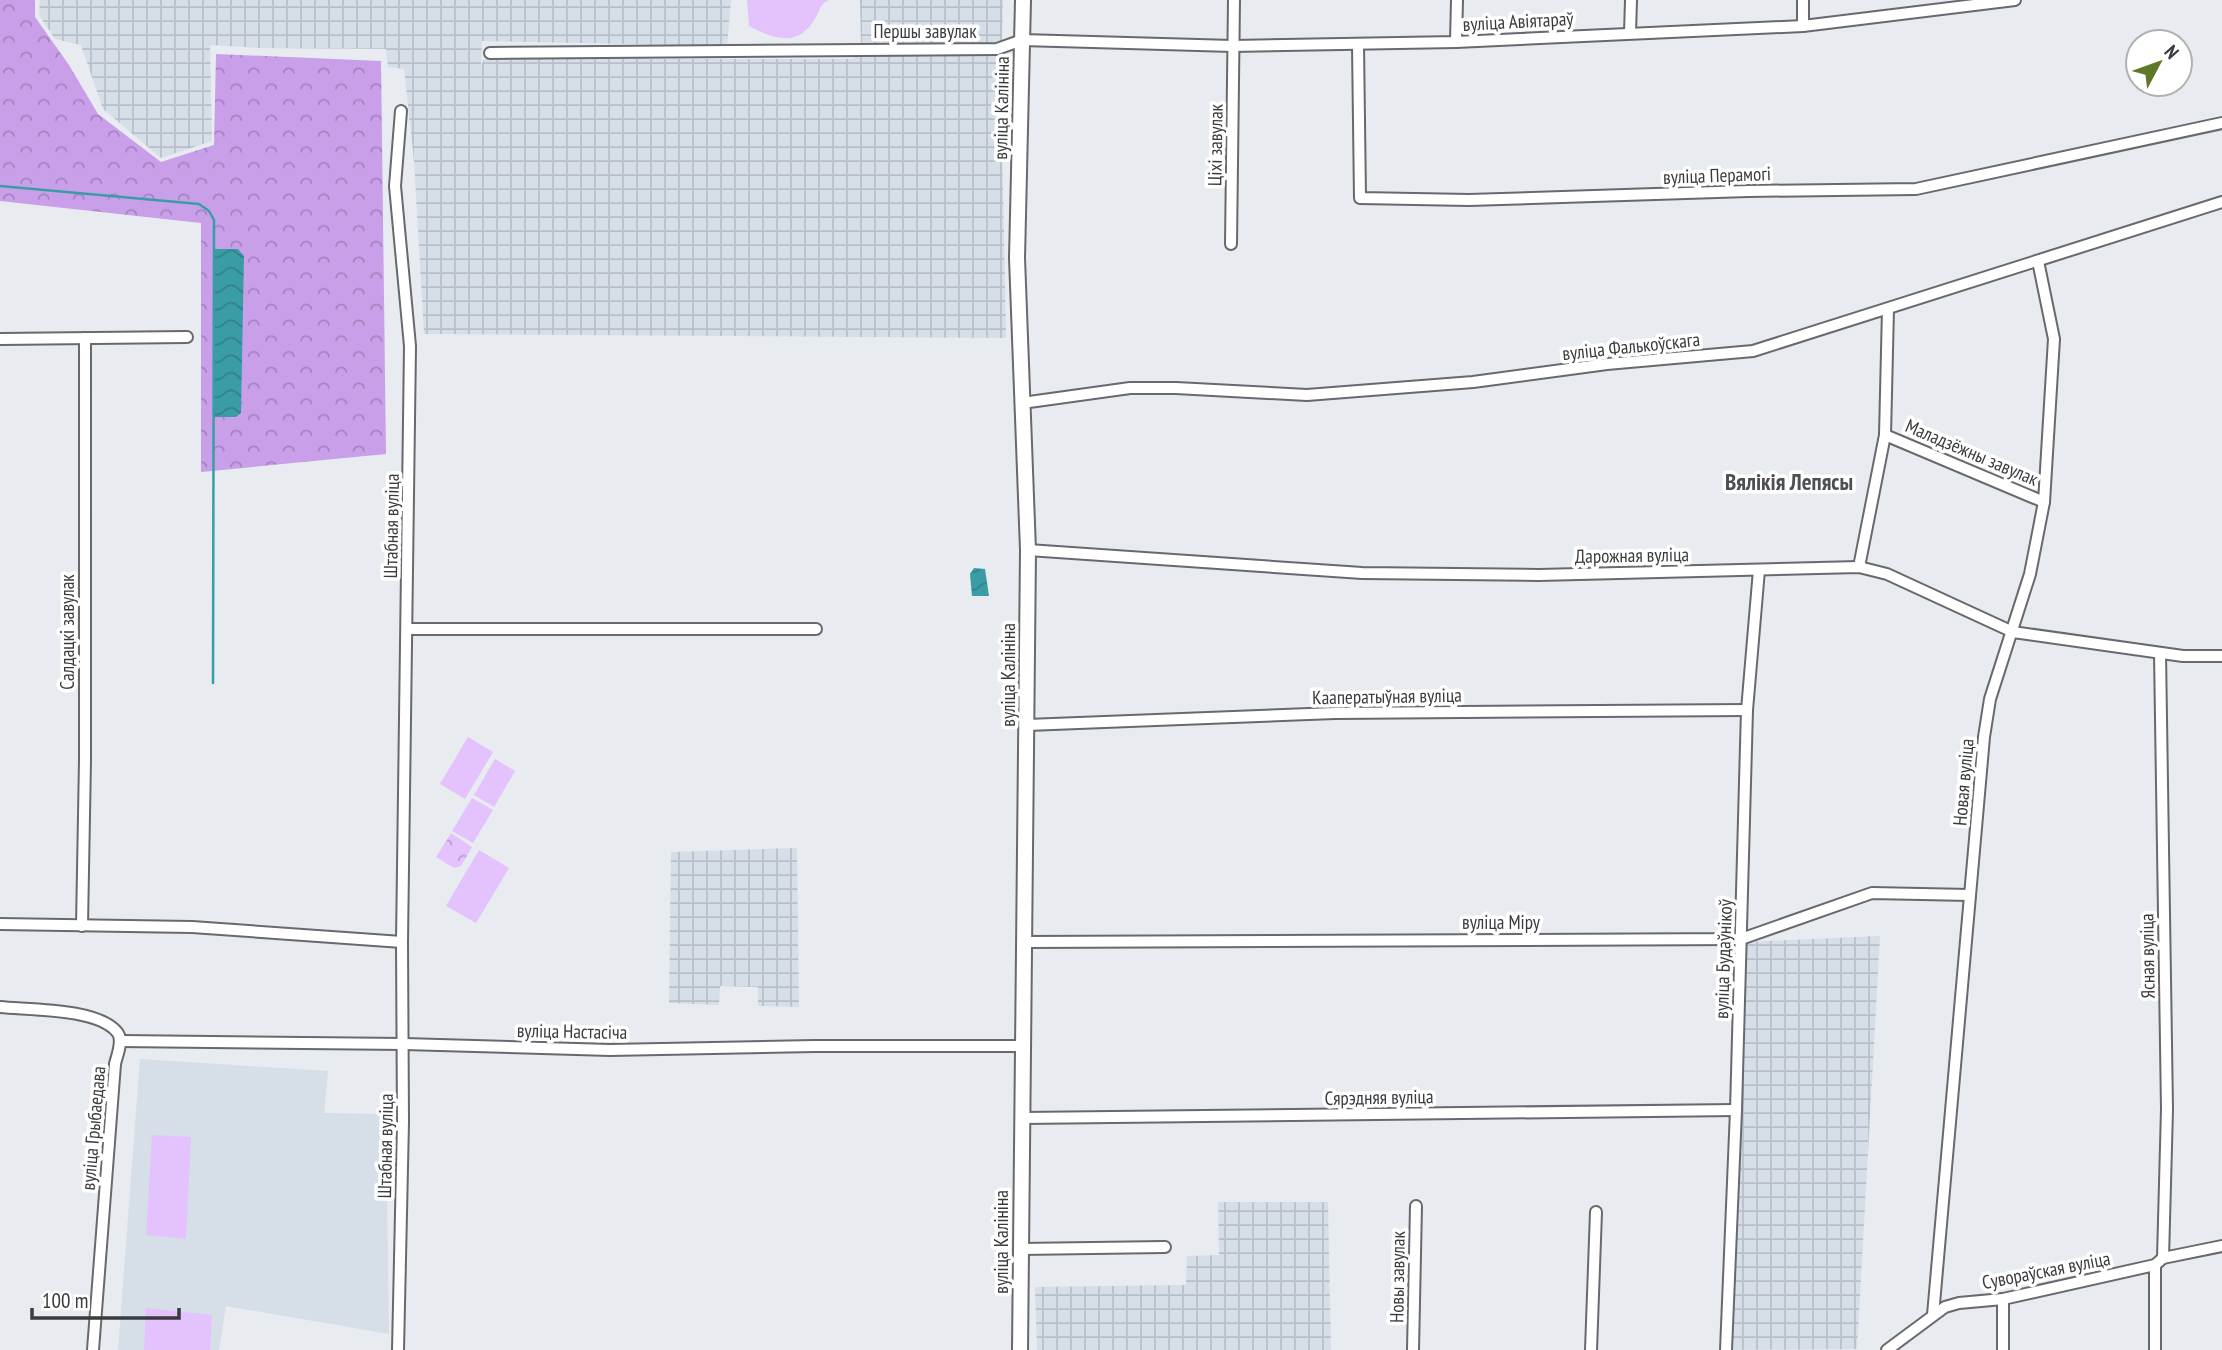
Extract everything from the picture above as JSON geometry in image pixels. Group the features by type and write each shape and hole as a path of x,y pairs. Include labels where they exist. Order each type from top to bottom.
{"street":[{"name":"вуліца Калініна","path":"1020,1350 1028,550 1017,258 1023,0"},
{"name":"Ціхі завулак","path":"1231,244 1234,0"},
{"path":"1456,42 1457,0"},
{"path":"1630,33 1631,0"},
{"path":"1803,0 1803,26"},
{"name":"вуліца Авіятараў","path":"1358,45 1803,26 2015,0"},
{"name":"Першы завулак","path":"490,53 997,49 1022,40 1233,46 1358,45"},
{"name":"вуліца Перамогі","path":"1358,45 1360,198 1469,200 1916,188 2222,123"},
{"name":"Штабная вуліца","path":"398,1350 404,1044 402,942 410,346 395,186 401,111"},
{"name":"вуліца Фалькоўскага","path":"1022,403 1130,388 1307,395 1473,382 1608,364 1753,351 2222,202"},
{"name":"Новая вуліца","path":"1933,1315 1990,699 2031,574 2044,502 2054,339 2038,261"},
{"path":"1859,567 1885,435 1888,309"},
{"path":"1,339 187,337"},
{"name":"Салдацкі завулак","path":"82,926 85,760 85,338"},
{"name":"Маладзёжны завулак","path":"1885,435 2044,502"},
{"name":"Дарожная вуліца","path":"1028,550 1362,573 1539,575 1859,567 1887,574 2013,632 2183,656 2222,656"},
{"name":"вуліца Будаўнікоў","path":"1726,1350 1736,1110 1747,710 1759,570"},
{"path":"408,629 816,629"},
{"name":"Ясная вуліца","path":"2155,1350 2167,1109 2160,653"},
{"name":"Кааператыўная вуліца","path":"1027,725 1335,713 1747,710"},
{"name":"вуліца Міру","path":"1024,942 1741,939 1872,894 1970,895"},
{"path":"0,924 192,927 402,942"},
{"name":"вуліца Грыбаедава","path":"0,1007 98,1019 117,1032 120,1041 115,1064 93,1350"},
{"name":"вуліца Настасіча","path":"120,1041 404,1044 610,1050 1023,1046"},
{"name":"Сярэдняя вуліца","path":"1022,1118 1736,1110"},
{"name":"Новы завулак","path":"1413,1350 1416,1206"},
{"path":"1591,1350 1596,1212"},
{"name":"Сувораўская вуліца","path":"1886,1350 1945,1307 2003,1299 2222,1246"},
{"path":"1020,1249 1165,1247"},
{"path":"2003,1299 2003,1350"}],"shaded area":[{"path":"40,0 731,0 727,46 482,41 481,66 484,59 854,59 861,44 860,0 1003,0 1001,83 1006,338 424,334 414,161 404,69 388,67 386,49 210,45 212,141 161,158 103,109 81,45 55,39 39,15"},
{"path":"797,848 799,1007 758,1006 758,987 720,986 719,1005 669,1003 671,852"},
{"path":"1880,936 1857,1349 1732,1350 1744,942"},
{"path":"140,1059 328,1071 324,1113 386,1114 389,1334 226,1306 219,1350 118,1350"},
{"path":"1218,1202 1328,1202 1331,1350 1037,1350 1035,1287 1186,1285 1187,1256 1219,1255"}],"green space":[{"path":"0,0 35,0 35,17 69,65 98,114 161,162 214,145 216,54 381,61 386,454 201,472 201,223 0,201"},
{"path":"747,0 829,0 821,6 806,30 791,38 783,38 749,26"},
{"path":"468,737 493,752 465,799 440,784"},
{"path":"495,759 515,771 494,807 474,795"},
{"path":"472,798 493,810 473,843 452,831"},
{"path":"451,833 472,847 461,866 454,868 436,857"},
{"path":"479,850 509,868 476,923 446,906"},
{"path":"152,1135 191,1137 186,1239 146,1235"},
{"path":"146,1308 212,1315 210,1350 144,1350"}],"water":[{"path":"214,249 238,249 244,256 241,413 236,417 213,417"},
{"path":"974,568 985,569 989,596 972,596 970,574"}],"waterway":[{"path":"0,186 199,204 209,211 214,220 213,683"}],"district":[{"name":"Вялікія Лепясы","path":"1789,482"}]}
